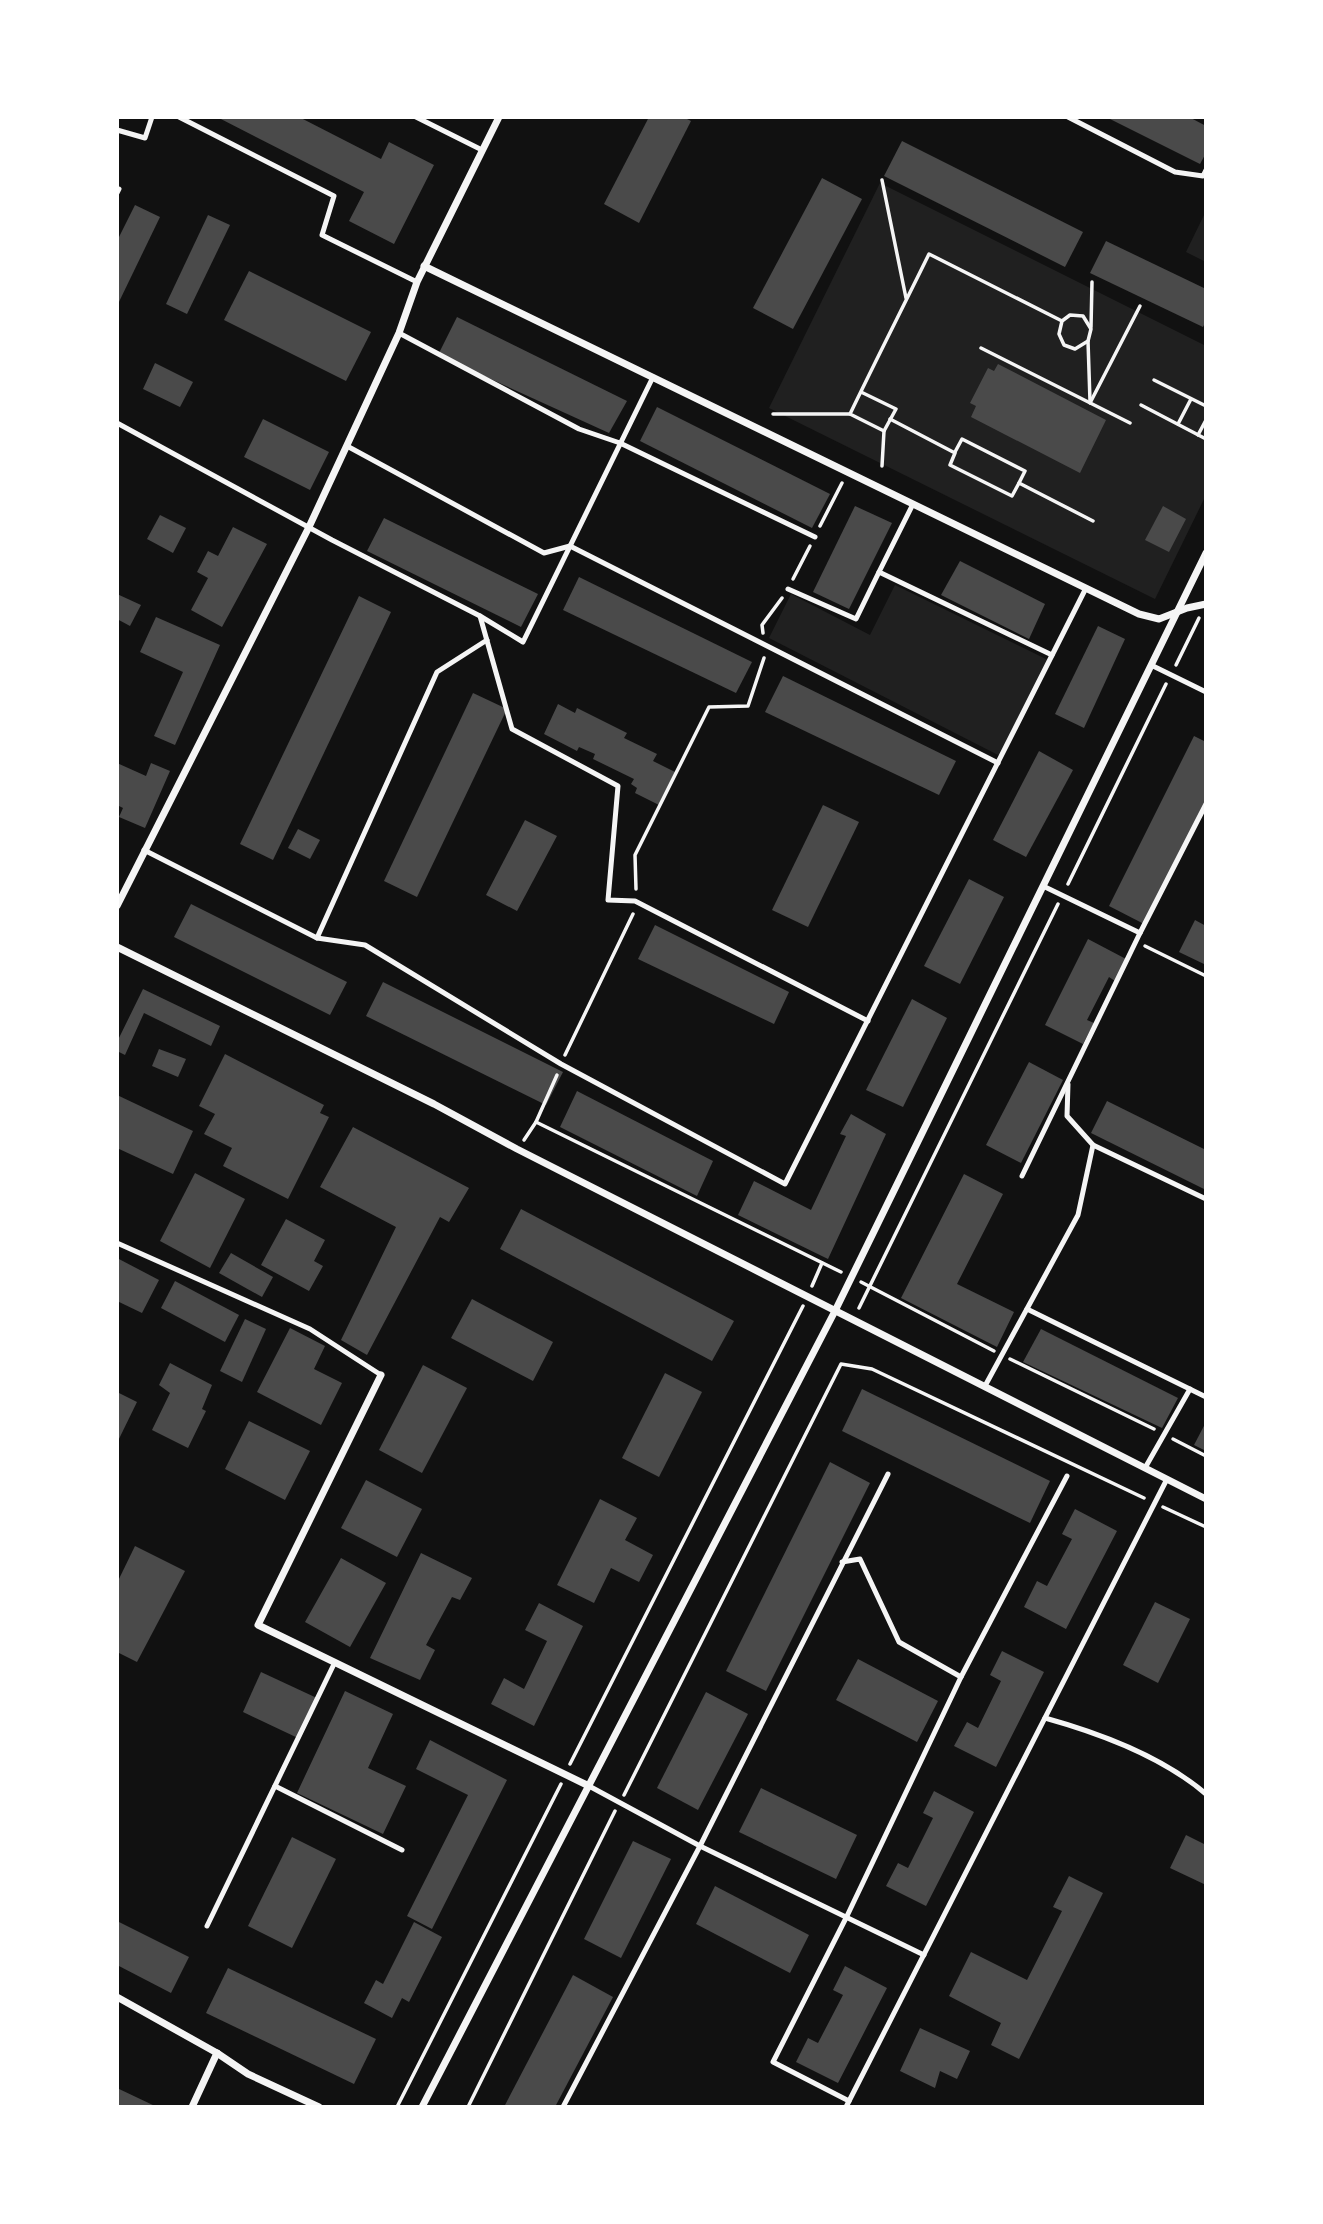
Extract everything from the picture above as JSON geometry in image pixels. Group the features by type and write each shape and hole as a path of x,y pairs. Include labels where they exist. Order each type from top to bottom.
{"street":[{"path":"117,906 309,527 399,333 416,282 499,117"},
{"path":"425,266 1139,614 1159,619 1206,604"},
{"path":"422,2107 835,1311 1206,553"},
{"path":"117,947 434,1104 517,1149 1206,1499"},
{"path":"381,1375 258,1625 589,1787"},
{"path":"117,1997 217,2053 248,2074 319,2107"},
{"path":"192,2107 217,2053"}],"lane":[{"path":"117,130 145,138 152,117"},
{"path":"179,117 334,196 322,235 416,282"},
{"path":"416,117 482,150"},
{"path":"1068,117 1175,172 1203,176 1206,170"},
{"path":"399,333 579,429 620,443 815,537"},
{"path":"117,424 480,616 523,642 653,377"},
{"path":"347,446 544,553 570,546 998,763"},
{"path":"788,589 856,619 913,504"},
{"path":"879,572 1052,655"},
{"path":"145,849 317,938 365,945 561,1064 785,1184 1086,588"},
{"path":"480,616 512,729 618,786 608,900 635,901 868,1021"},
{"path":"317,938 438,672 487,640"},
{"path":"1151,665 1206,692"},
{"path":"1022,1176 1206,804"},
{"path":"1043,886 1140,933"},
{"path":"1068,1084 1067,1116 1093,1144 1206,1199"},
{"path":"985,1387 1077,1215 1093,1144"},
{"path":"117,1243 310,1329 381,1375"},
{"path":"1027,1308 1206,1396"},
{"path":"1146,1468 1191,1389"},
{"path":"562,2107 700,1846 888,1474"},
{"path":"1067,1476 961,1677 774,2062 848,2104 1167,1479"},
{"path":"842,1562 860,1559 899,1642 961,1677"},
{"path":"206,1926 335,1662"},
{"path":"1045,1718 1088,1730 1184,1774 1206,1794"},
{"path":"275,1786 402,1850"},
{"path":"589,1787 700,1846 924,1955"}],"path":[{"path":"882,180 906,300"},
{"path":"850,414 929,254 1062,321"},
{"path":"1090,403 1088,341 1091,329 1092,282"},
{"path":"1090,403 1140,306"},
{"path":"1088,341 1075,349 1064,345 1059,334 1062,321 1070,315 1083,316 1091,329"},
{"path":"981,348 1130,423"},
{"path":"1154,380 1206,407"},
{"path":"861,392 896,409 884,431 882,466"},
{"path":"1178,424 1191,399"},
{"path":"1141,405 1206,439"},
{"path":"773,414 850,414 884,431"},
{"path":"890,419 955,453"},
{"path":"1198,435 1206,420"},
{"path":"962,439 1026,471 1019,483 1012,496 950,465 962,439"},
{"path":"517,1149 536,1122 633,915 635,856 709,707 748,706 764,661 762,625 788,589 847,472"},
{"path":"1019,483 1093,520"},
{"path":"1175,666 1206,604"},
{"path":"1065,889 1169,678"},
{"path":"857,1311 1059,902"},
{"path":"1136,941 1206,976"},
{"path":"536,1122 852,1277 1206,1456"},
{"path":"397,2107 822,1263"},
{"path":"468,2107 841,1364 872,1369 1206,1527"}],"shaded area":[{"path":"880,183 1206,346 1206,495 1155,599 769,408"},
{"path":"1206,211 1206,262 1186,252"},
{"path":"895,585 1048,660 1000,756 769,638 791,594 870,635"}],"building":[{"path":"217,117 299,117 381,159 389,142 434,165 394,244 349,221 364,192"},
{"path":"649,117 683,117 691,121 639,223 604,204"},
{"path":"1106,117 1189,117 1206,126 1206,153 1200,164"},
{"path":"902,141 1083,232 1065,267 884,176"},
{"path":"822,178 862,199 793,329 753,308"},
{"path":"135,205 160,217 117,306 117,241"},
{"path":"208,215 230,225 187,314 166,304"},
{"path":"1106,241 1206,289 1206,321 1203,327 1090,273"},
{"path":"249,271 371,332 346,381 224,320"},
{"path":"457,317 627,401 609,433 438,355"},
{"path":"155,363 193,382 180,407 143,389"},
{"path":"998,364 1106,420 1080,473 971,417 976,406 970,403 988,368 994,371"},
{"path":"657,407 830,494 812,528 640,441"},
{"path":"263,419 329,452 310,490 244,457"},
{"path":"855,506 892,523 849,609 813,592"},
{"path":"1163,506 1186,519 1169,552 1145,540"},
{"path":"160,515 186,528 173,553 147,539"},
{"path":"384,518 538,594 521,627 367,551"},
{"path":"233,527 267,544 222,627 191,610 208,578 197,572 208,551 218,556"},
{"path":"960,561 1045,604 1029,639 941,595"},
{"path":"579,577 752,662 736,693 563,610"},
{"path":"117,594 141,605 130,626 117,619"},
{"path":"359,596 391,612 273,860 240,844"},
{"path":"156,617 220,645 175,745 154,736 183,672 140,652"},
{"path":"1098,626 1125,639 1084,728 1055,714"},
{"path":"783,676 956,761 939,795 765,712"},
{"path":"473,693 507,709 417,897 384,881"},
{"path":"558,704 575,713 577,708 627,733 624,738 657,754 653,761 675,772 659,805 635,793 637,788 631,784 634,779 593,759 595,754 579,747 577,751 544,734"},
{"path":"1194,736 1206,742 1206,801 1144,924 1109,906"},
{"path":"1039,751 1073,770 1026,857 993,840"},
{"path":"117,763 146,776 151,763 170,771 145,828 119,817 123,808 117,805"},
{"path":"823,805 859,822 808,927 772,910"},
{"path":"525,820 557,836 517,911 486,895"},
{"path":"298,829 320,840 310,859 288,848"},
{"path":"969,879 1004,897 960,984 924,966"},
{"path":"191,904 347,982 330,1015 174,937"},
{"path":"1195,920 1206,926 1206,965 1179,952"},
{"path":"655,925 789,992 774,1024 638,959"},
{"path":"1088,939 1126,959 1115,981 1109,977 1087,1020 1094,1023 1083,1044 1045,1025"},
{"path":"383,982 563,1072 546,1105 366,1016"},
{"path":"143,989 220,1026 211,1046 144,1013 125,1055 117,1051 117,1042"},
{"path":"912,999 947,1018 903,1107 866,1090"},
{"path":"159,1049 186,1059 178,1077 152,1066"},
{"path":"225,1054 324,1105 320,1113 329,1117 288,1199 223,1166 232,1148 204,1134 215,1114 199,1106"},
{"path":"1029,1062 1063,1080 1021,1163 986,1145"},
{"path":"577,1091 713,1161 697,1196 560,1127"},
{"path":"117,1095 193,1131 173,1174 117,1148"},
{"path":"1107,1101 1206,1150 1206,1190 1091,1133"},
{"path":"851,1114 886,1134 828,1259 738,1215 754,1181 811,1210 846,1136 840,1134"},
{"path":"353,1127 469,1188 449,1222 440,1217 367,1355 341,1340 396,1227 320,1187"},
{"path":"195,1173 245,1199 210,1268 160,1241"},
{"path":"964,1174 1003,1194 957,1284 1014,1312 997,1347 901,1298"},
{"path":"521,1209 734,1321 712,1361 500,1249"},
{"path":"286,1219 325,1240 314,1261 323,1266 309,1291 261,1265"},
{"path":"231,1253 273,1277 262,1297 219,1273"},
{"path":"117,1258 159,1280 142,1313 117,1301"},
{"path":"175,1281 239,1315 225,1342 161,1308"},
{"path":"472,1299 553,1342 533,1381 451,1338"},
{"path":"245,1319 266,1329 242,1382 220,1371"},
{"path":"290,1328 325,1346 314,1369 342,1383 321,1425 257,1392"},
{"path":"1041,1329 1178,1398 1162,1428 1023,1362"},
{"path":"170,1363 212,1385 202,1409 206,1411 188,1448 152,1430 170,1393 159,1385"},
{"path":"423,1365 467,1388 422,1473 379,1450"},
{"path":"665,1373 702,1392 659,1477 622,1458"},
{"path":"862,1389 1050,1481 1030,1523 842,1431"},
{"path":"117,1392 137,1402 117,1443"},
{"path":"249,1421 310,1451 285,1500 225,1469"},
{"path":"1206,1422 1206,1451 1194,1445"},
{"path":"830,1462 870,1483 766,1691 726,1671"},
{"path":"366,1480 422,1509 397,1557 341,1528"},
{"path":"600,1499 637,1518 625,1540 653,1555 639,1582 611,1568 594,1603 557,1585"},
{"path":"1075,1509 1117,1531 1066,1629 1024,1607 1037,1581 1047,1586 1072,1539 1062,1534"},
{"path":"135,1546 185,1571 137,1662 117,1652 117,1583"},
{"path":"421,1553 472,1578 460,1600 452,1597 426,1645 435,1650 420,1680 370,1658"},
{"path":"341,1558 386,1583 350,1647 305,1622"},
{"path":"1155,1602 1190,1619 1158,1683 1123,1665"},
{"path":"539,1603 583,1626 534,1726 491,1704 504,1678 524,1689 547,1641 525,1630"},
{"path":"1002,1651 1044,1672 996,1767 954,1746 967,1722 978,1728 1001,1681 990,1675"},
{"path":"858,1659 938,1701 917,1742 836,1700"},
{"path":"261,1672 319,1699 300,1739 243,1712"},
{"path":"345,1691 393,1714 368,1768 406,1786 383,1834 297,1793"},
{"path":"706,1692 748,1714 698,1810 657,1788"},
{"path":"430,1740 507,1780 432,1929 407,1916 468,1795 416,1769"},
{"path":"761,1788 857,1835 836,1879 739,1832"},
{"path":"934,1791 974,1812 926,1906 886,1886 898,1863 908,1868 933,1818 923,1813"},
{"path":"1186,1835 1206,1845 1206,1885 1170,1868"},
{"path":"292,1837 336,1859 292,1948 248,1926"},
{"path":"633,1841 671,1859 621,1958 584,1939"},
{"path":"1069,1876 1103,1893 1019,2059 991,2045 1001,2023 949,1996 971,1952 1027,1980 1062,1911 1053,1907"},
{"path":"715,1886 809,1935 790,1973 696,1924"},
{"path":"117,1921 189,1957 171,1993 117,1965"},
{"path":"414,1922 442,1937 409,2002 402,1998 392,2018 364,2003 376,1980 383,1984"},
{"path":"845,1966 887,1988 838,2083 796,2062 808,2038 818,2043 843,1995 833,1990"},
{"path":"228,1968 376,2039 354,2084 206,2013"},
{"path":"573,1975 613,1997 555,2107 504,2107"},
{"path":"920,2028 970,2051 957,2079 940,2071 935,2088 900,2071"},
{"path":"117,2088 157,2107 117,2107"}]}
